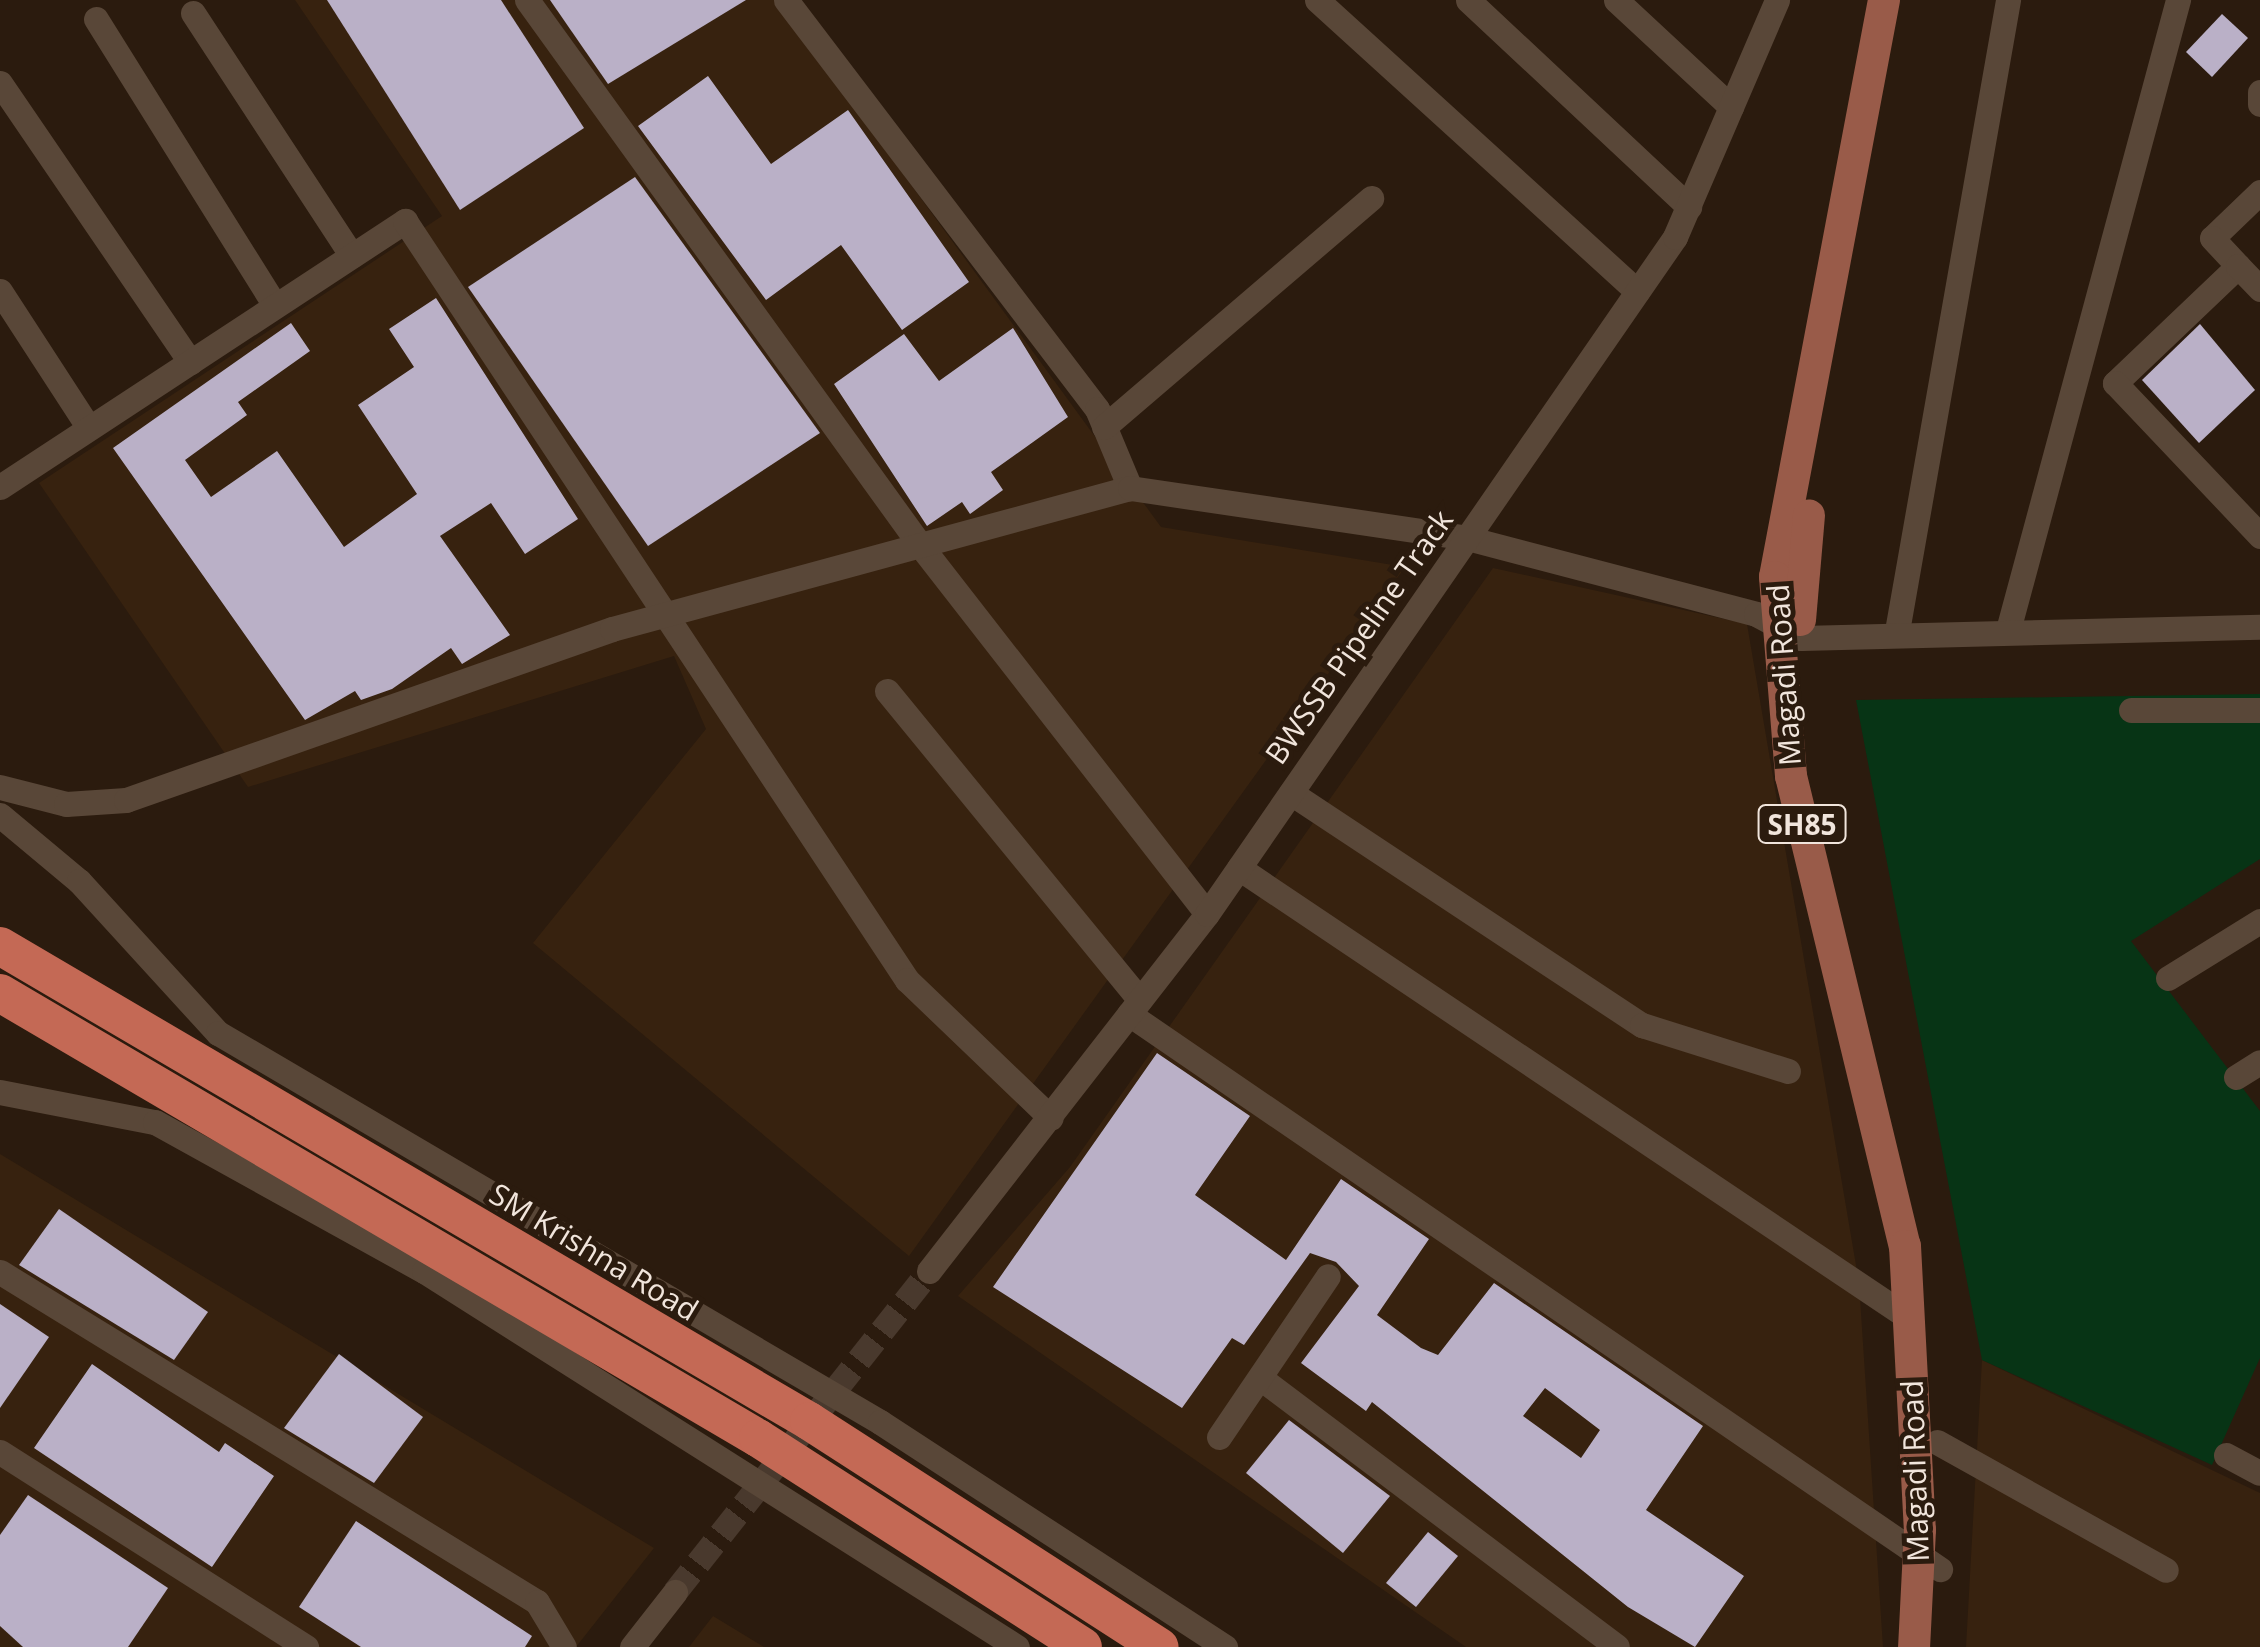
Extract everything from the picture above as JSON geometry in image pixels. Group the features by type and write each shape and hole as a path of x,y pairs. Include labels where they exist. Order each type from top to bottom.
{"highway":[{"name":"SM Krishna Road","path":"0,946 800,1402 869,1437 1160,1647"},
{"path":"0,993 759,1453 826,1502 1083,1647"}],"main road":[{"name":"Magadi Road","path":"1884,0 1775,577 1791,632 1812,779 1927,1249 1937,1442 1930,1563 1914,1647"},
{"name":"Magadi Road","path":"1907,0 1797,584 1791,632 1790,776 1905,1246 1936,1647"}],"street":[{"path":"527,0 920,545 1207,914"},
{"path":"786,0 1104,427 1130,488"},
{"path":"1317,0 1637,291"},
{"path":"1468,0 1689,206"},
{"path":"1616,0 1731,106"},
{"path":"1898,631 2008,0"},
{"path":"2008,630 2178,0"},
{"name":"BWSSB Pipeline Track","path":"929,1271 1052,1118 1207,914 1637,291 1689,206 1775,1"},
{"path":"193,13 352,256"},
{"path":"96,19 275,306"},
{"path":"0,83 190,362"},
{"path":"2260,92 2260,104"},
{"path":"2260,192 2212,238 2260,289"},
{"path":"1104,427 1370,198"},
{"path":"0,487 405,221 674,617 907,980 1052,1118"},
{"path":"2238,266 2115,383 2260,536"},
{"path":"0,292 89,428"},
{"path":"0,787 66,804 126,800 612,628 674,617 1130,488 1467,538 1791,632 2260,628"},
{"path":"887,691 1134,1007 1930,1563"},
{"path":"2132,710 2260,710"},
{"path":"1291,793 1642,1025 1788,1071"},
{"name":"SM Krishna Road","path":"0,815 78,881 218,1033 800,1402"},
{"path":"1239,868 1909,1318"},
{"path":"2168,978 2260,921"},
{"path":"2236,1077 2260,1062"},
{"path":"0,1092 155,1122 759,1453 800,1402"},
{"path":"0,1272 537,1602 564,1647"},
{"path":"1219,1437 1262,1380 1328,1276"},
{"path":"1262,1380 1618,1647"},
{"name":"SM Krishna Road","path":"869,1437 1224,1647"},
{"path":"1937,1442 2166,1570"},
{"path":"0,1452 306,1647"},
{"path":"2226,1455 2260,1473"},
{"path":"826,1502 1017,1647"},
{"path":"632,1647 675,1592"}],"shaded area":[{"path":"295,0 776,0 1161,527 1405,567 909,1256 533,943 706,729 674,656 248,787 39,483 442,216"},
{"path":"1493,568 1747,624 1859,1283 1883,1647 1466,1647 958,1296 1070,1167"},
{"path":"0,1154 654,1548 576,1647 0,1647"},
{"path":"1982,1360 2260,1493 2260,1647 1966,1647"},
{"path":"713,1616 764,1647 689,1647"}],"green space":[{"path":"2260,694 2260,859 2131,941 2260,1111 2260,1358 2212,1465 1982,1360 1856,700"}],"building":[{"path":"327,0 501,0 584,128 460,210"},
{"path":"550,0 746,0 608,84"},
{"path":"2222,14 2248,38 2212,77 2186,52"},
{"path":"708,76 771,164 848,110 969,282 902,330 841,245 766,300 638,126"},
{"path":"635,177 820,433 648,546 468,287"},
{"path":"436,298 578,519 525,554 491,503 440,536 510,635 462,664 451,648 392,689 361,700 355,691 305,720 113,448 291,323 310,351 238,402 247,415 185,460 211,497 277,451 344,547 417,494 358,405 414,367 389,329"},
{"path":"2200,324 2255,390 2199,443 2142,380"},
{"path":"1013,328 1068,417 991,472 1003,490 970,514 962,502 927,526 834,384 904,334 939,381"},
{"path":"1157,1053 1250,1116 1195,1195 1286,1260 1341,1179 1429,1239 1377,1315 1421,1348 1438,1355 1494,1283 1703,1426 1646,1510 1744,1576 1695,1647 1628,1607 1372,1402 1366,1411 1301,1363 1359,1286 1336,1262 1310,1253 1244,1345 1232,1338 1182,1408 993,1287","holes":["1545,1388 1600,1430 1581,1458 1523,1416"]},
{"path":"59,1209 208,1312 174,1360 19,1265"},
{"path":"0,1304 49,1337 0,1408"},
{"path":"339,1354 423,1417 374,1483 284,1428"},
{"path":"92,1364 219,1452 225,1443 274,1476 212,1567 34,1448"},
{"path":"1289,1420 1390,1496 1343,1553 1246,1473"},
{"path":"28,1495 168,1588 128,1647 23,1647 0,1626 0,1535"},
{"path":"356,1521 532,1636 525,1647 361,1647 299,1607"},
{"path":"1428,1532 1458,1556 1416,1607 1386,1583"}],"tunnel":[{"path":"675,1592 929,1271"}]}
